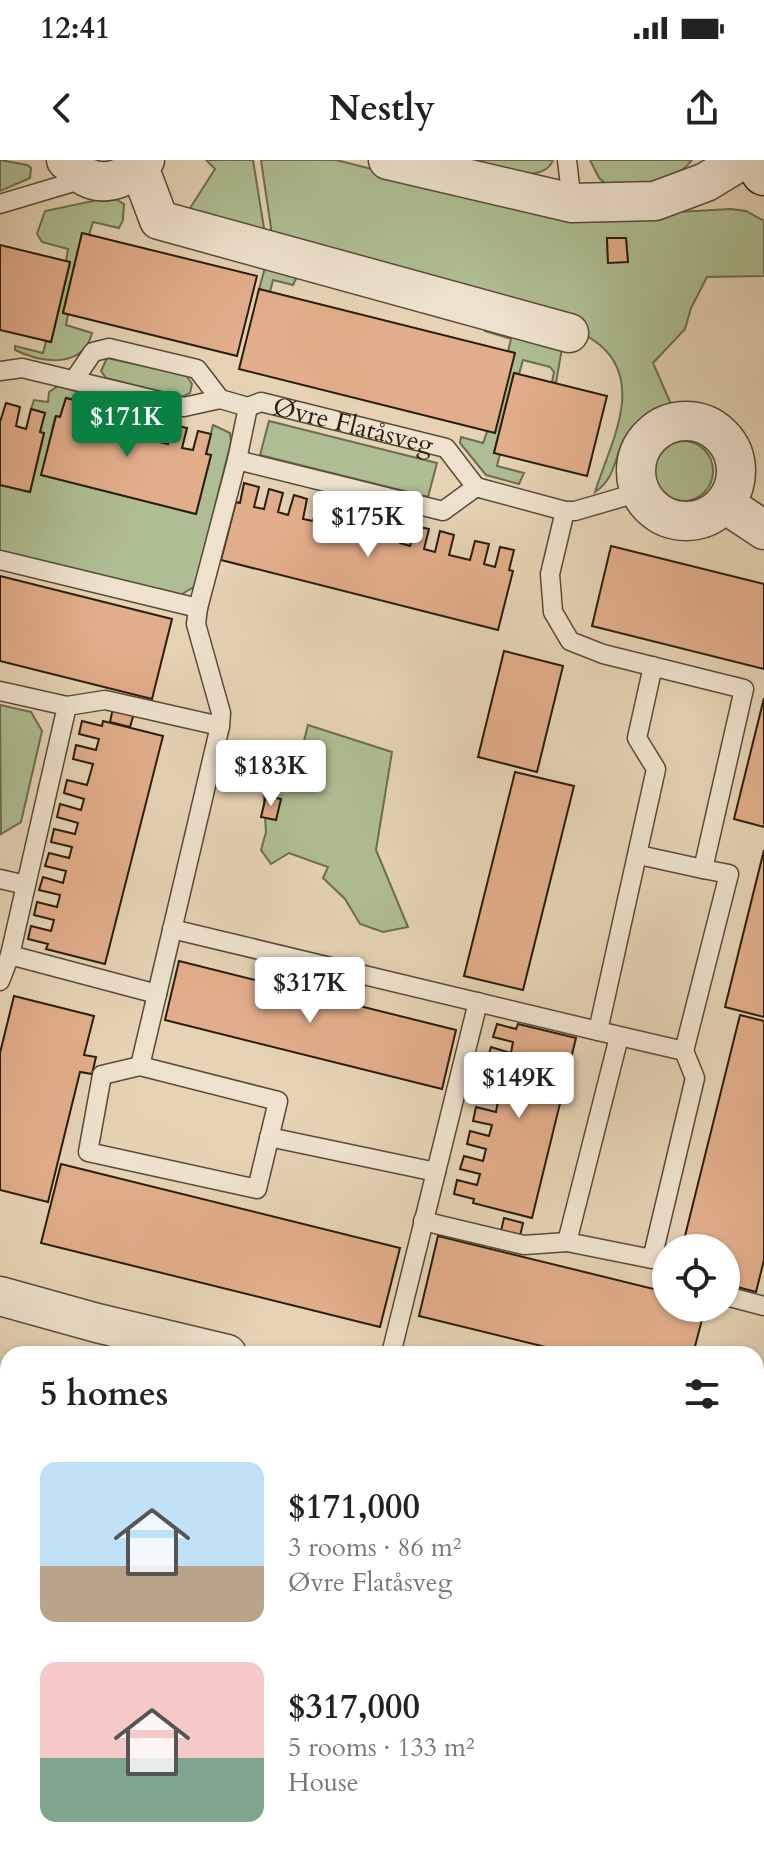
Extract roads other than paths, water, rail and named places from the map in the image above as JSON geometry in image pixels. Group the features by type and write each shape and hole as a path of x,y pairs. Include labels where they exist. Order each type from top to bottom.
{"street":[{"path":"388,160 572,203 655,201 706,182 742,160"},
{"path":"756,160 764,173"},
{"path":"76,169 112,182 142,164 159,220 569,333"},
{"path":"688,420 702,422 717,430 728,442 735,457 737,474 725,504 712,515 696,521 679,521 663,516 650,506 640,492 636,478 636,463 649,437 660,427 688,420"},
{"path":"725,504 764,530"},
{"path":"0,1296 193,1346"}],"lane":[{"path":"567,160 572,203"},
{"path":"0,204 76,169"},
{"path":"74,380 93,352 109,348 197,369 220,399"},
{"name":"Øvre Flatåsveg","path":"0,371 22,368 184,407 220,399 248,407 261,402 446,448 476,487"},
{"path":"140,1066 220,726 221,713 196,624 248,407"},
{"path":"237,460 443,511 476,487 565,511 575,511 640,492"},
{"path":"565,511 550,574 553,612 570,641 603,654 744,689 703,869"},
{"path":"0,560 198,608"},
{"path":"598,1031 656,769 637,738 653,666"},
{"path":"0,691 67,706 105,700 220,726"},
{"path":"0,981 10,955 67,706"},
{"path":"423,1221 524,1245 567,1242 652,1259 695,1078 684,1051 729,874 639,855"},
{"path":"0,879 26,885"},
{"path":"172,929 684,1051"},
{"path":"10,955 157,994"},
{"path":"393,1346 478,1002"},
{"path":"567,1242 619,1037"},
{"path":"140,1066 278,1101 257,1189 88,1152 102,1075 140,1066"},
{"path":"269,1137 436,1172"},
{"path":"740,1300 764,1306"}]}
